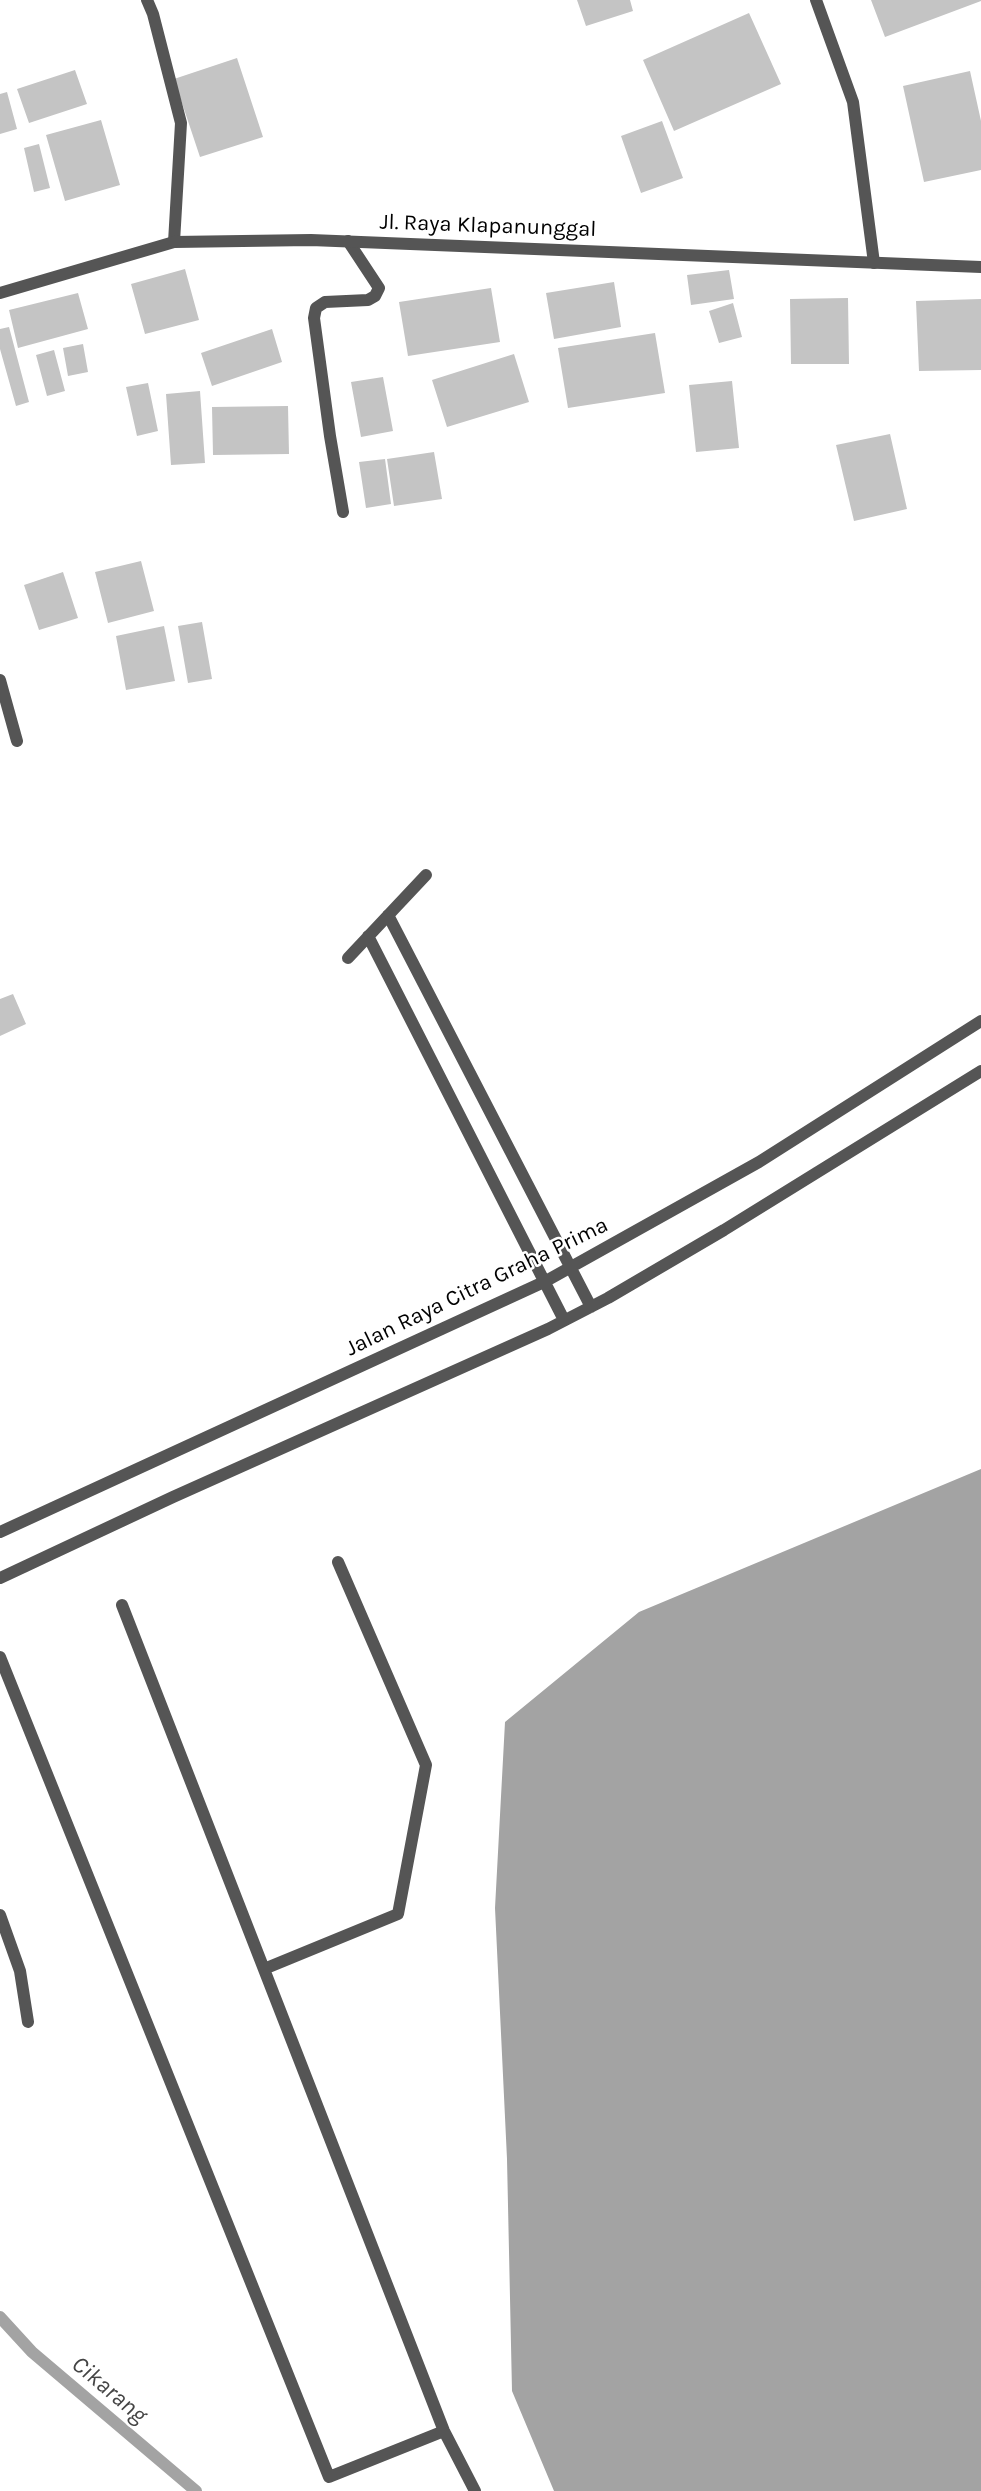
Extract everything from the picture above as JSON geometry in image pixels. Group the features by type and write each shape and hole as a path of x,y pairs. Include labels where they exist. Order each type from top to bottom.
{"street":[{"path":"147,0 153,14 181,123 174,242"},
{"path":"816,0 853,102 874,263"},
{"name":"Jl. Raya Klapanunggal","path":"0,293 174,242 311,240 981,267"},
{"path":"343,512 314,318 316,308 325,302 368,300 375,296 378,288 348,242"},
{"path":"0,680 17,741"},
{"path":"348,958 426,874"},
{"path":"388,915 591,1307"},
{"path":"368,936 564,1320"},
{"name":"Jalan Raya Citra Graha Prima","path":"0,1532 571,1269 759,1162 981,1021"},
{"path":"0,1578 591,1307 724,1230 981,1071"},
{"path":"264,1969 398,1914 426,1765 338,1562"},
{"path":"122,1605 444,2432 475,2491"},
{"path":"0,1657 329,2477 444,2432"},
{"path":"0,1915 20,1971 27,2022"}],"shaded area":[{"path":"981,1469 981,2491 554,2491 512,2391 507,2159 495,1908 505,1722 639,1612"}],"building":[{"path":"577,0 630,0 633,11 586,26"},
{"path":"871,0 981,0 981,1 885,37"},
{"path":"749,13 781,84 674,131 643,60"},
{"path":"237,58 263,137 200,157 174,79"},
{"path":"75,70 87,104 29,123 17,89"},
{"path":"970,71 981,121 981,170 924,182 903,86"},
{"path":"7,92 17,129 0,134 0,94"},
{"path":"101,120 120,185 65,201 46,135"},
{"path":"662,121 683,178 641,193 621,136"},
{"path":"39,144 50,188 34,192 24,148"},
{"path":"185,269 199,320 145,334 131,284"},
{"path":"729,270 734,299 691,305 687,275"},
{"path":"614,282 621,327 554,339 546,293"},
{"path":"491,288 500,342 408,356 399,302"},
{"path":"78,293 88,329 18,348 9,310"},
{"path":"848,298 849,364 791,364 790,299"},
{"path":"981,299 981,370 919,371 916,301"},
{"path":"733,303 742,337 719,343 709,311"},
{"path":"9,327 29,402 16,406 0,349 0,329"},
{"path":"272,329 282,362 212,386 201,353"},
{"path":"655,333 665,393 568,408 558,348"},
{"path":"83,344 88,372 68,376 63,348"},
{"path":"54,350 65,391 47,396 36,355"},
{"path":"514,354 529,402 447,427 432,380"},
{"path":"383,377 393,431 361,437 351,382"},
{"path":"732,381 739,448 696,452 689,385"},
{"path":"148,383 158,431 137,436 126,387"},
{"path":"200,391 205,463 171,465 166,394"},
{"path":"288,406 289,454 213,455 212,407"},
{"path":"890,434 907,509 854,521 836,445"},
{"path":"434,452 442,499 394,506 387,459"},
{"path":"385,459 391,504 366,508 359,462"},
{"path":"141,561 154,611 108,623 95,572"},
{"path":"63,572 78,618 39,630 24,585"},
{"path":"202,622 212,679 188,683 178,626"},
{"path":"164,626 175,681 126,690 116,636"},
{"path":"13,994 26,1024 0,1036 0,999"}],"waterway":[{"name":"Cikarang","path":"0,2317 32,2352 196,2491"}]}
